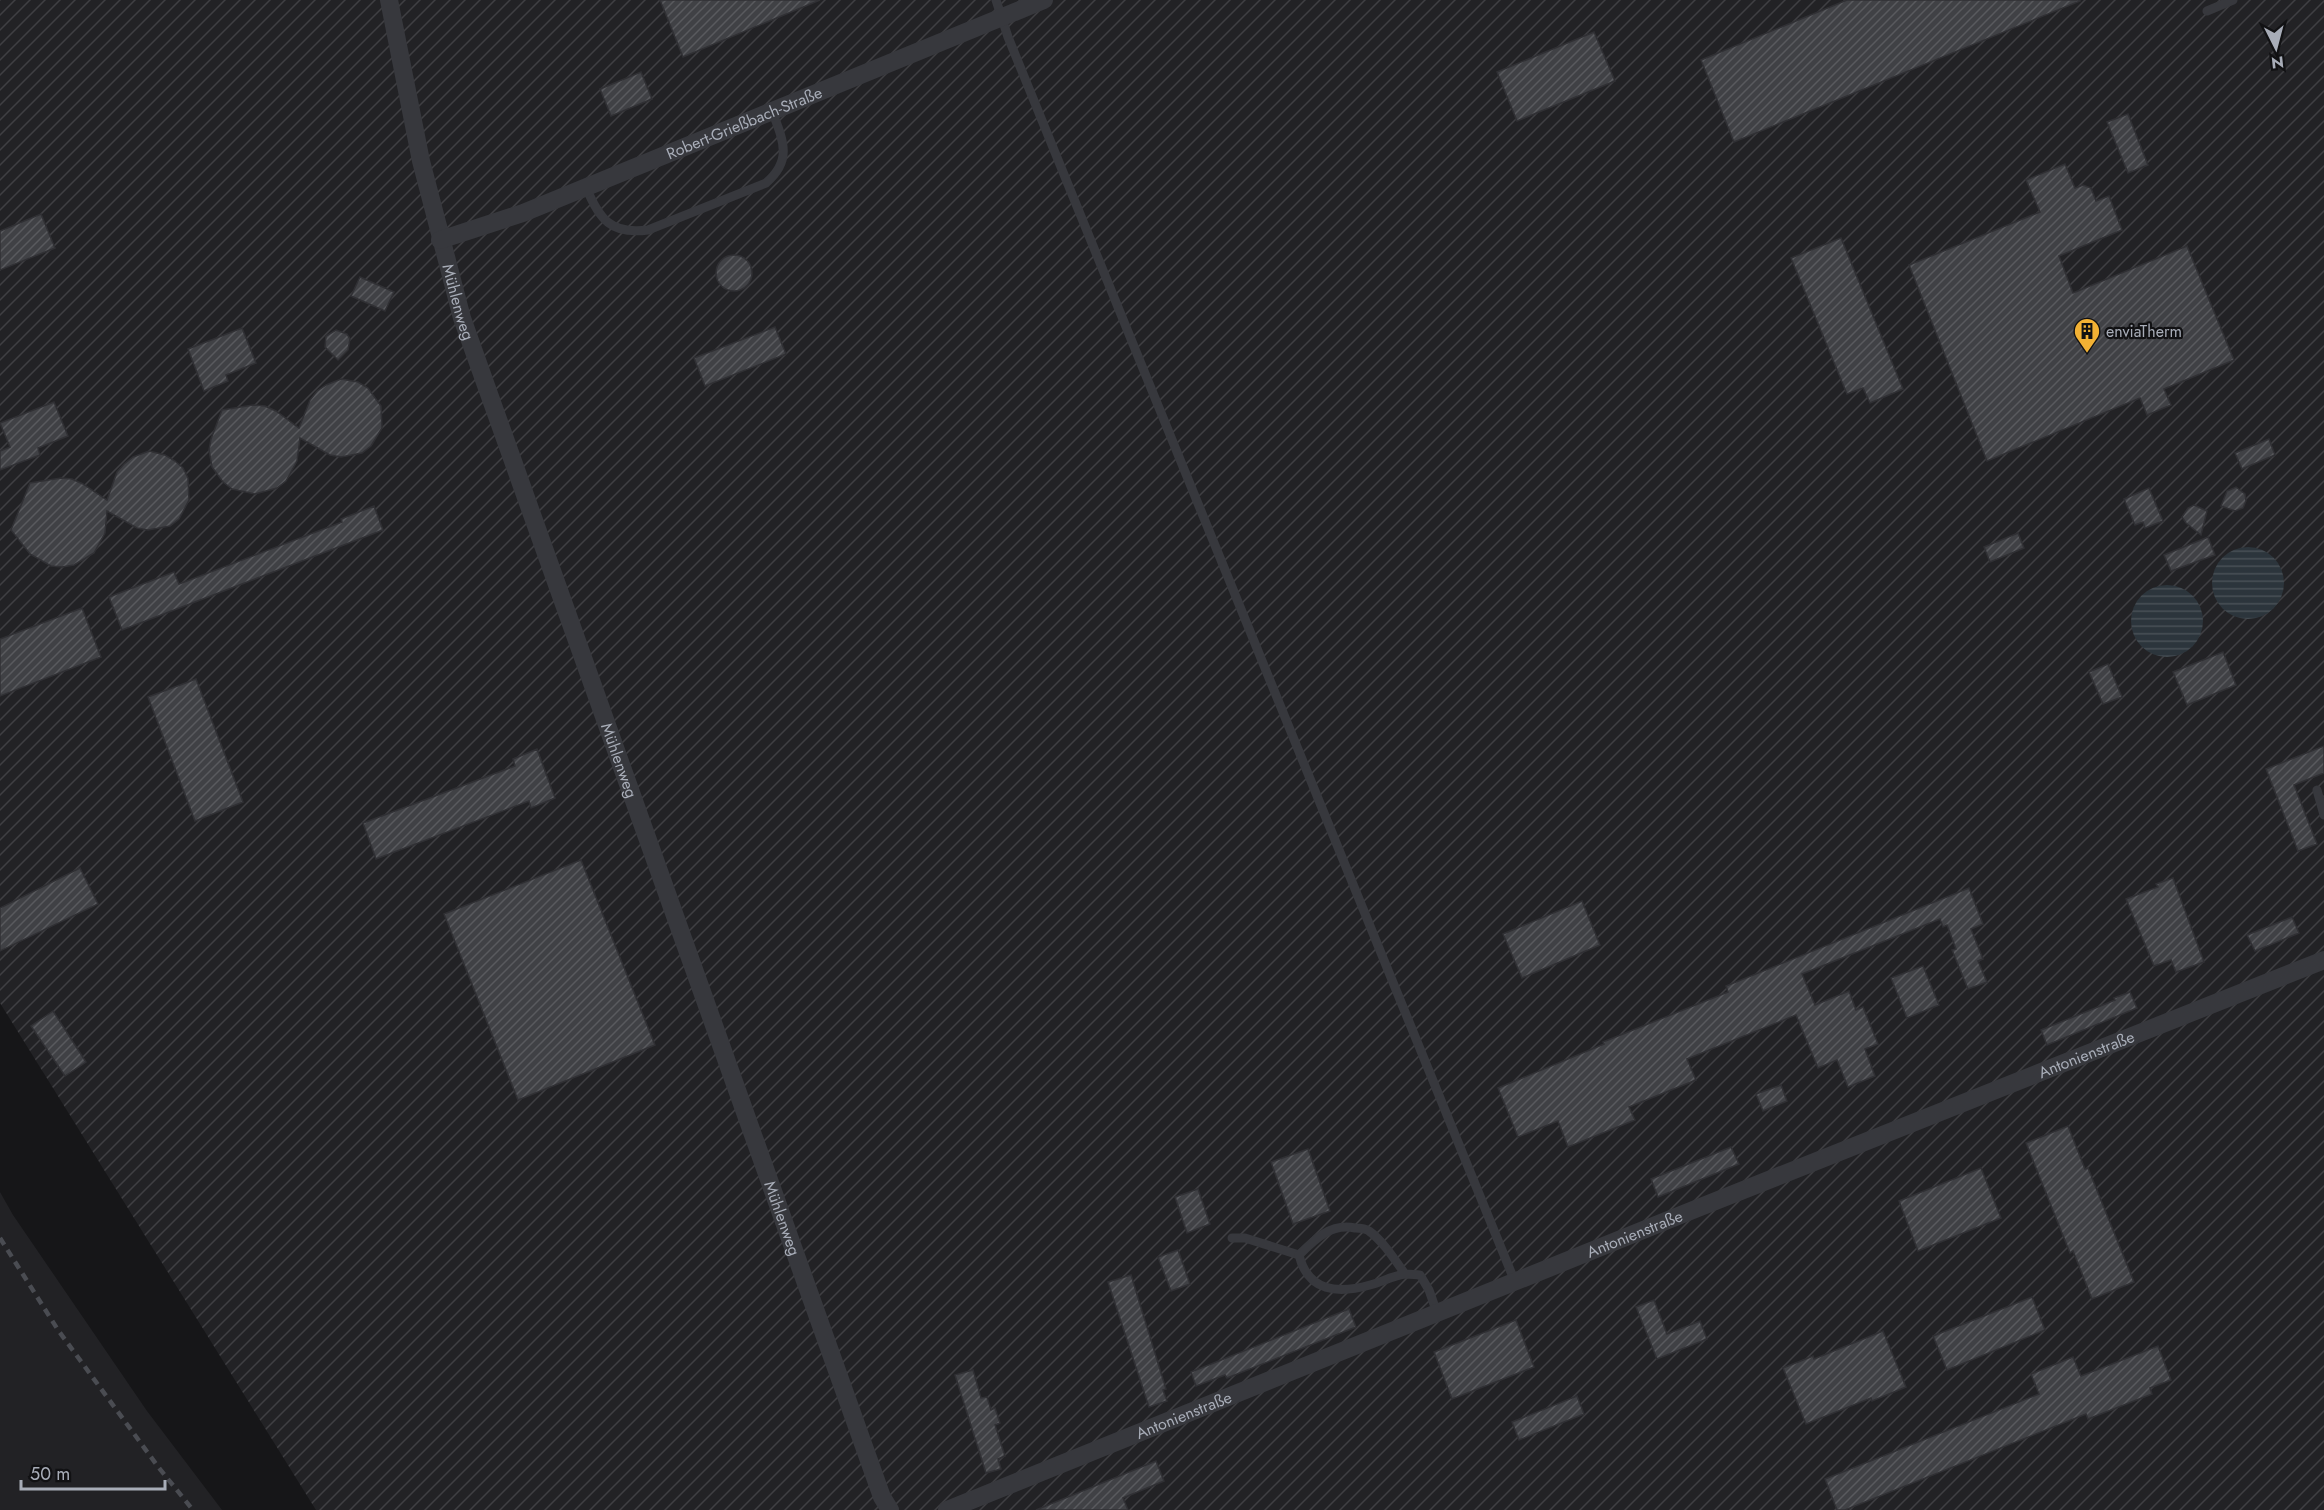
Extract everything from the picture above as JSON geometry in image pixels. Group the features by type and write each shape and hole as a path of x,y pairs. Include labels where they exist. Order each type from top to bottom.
{"street":[{"name":"Mühlenweg","path":"389,0 421,161 440,240 473,351 533,513 882,1497 890,1510"},
{"name":"Robert-Grießbach-Straße","path":"440,240 513,217 586,188 772,111 998,9 1044,0"},
{"name":"Antonienstraße","path":"947,1510 2324,960"}],"lane":[{"path":"2207,11 2233,0"},
{"path":"998,9 1302,763 1515,1282"},
{"path":"586,188 594,207 610,225 634,232 648,230 766,183 776,175 783,162 780,131 772,111"},
{"path":"2317,790 2324,815"},
{"path":"1299,1255 1328,1230 1347,1226 1367,1230 1405,1274"},
{"path":"1232,1238 1245,1238 1299,1255"},
{"path":"1299,1255 1303,1270 1319,1286 1329,1289 1345,1290 1369,1286 1405,1274 1420,1275 1429,1290 1437,1313"}],"shaded area":[{"path":"0,0 2324,0 2324,1510 316,1510 0,1003"},
{"path":"2248,547 2268,553 2278,563 2284,583 2278,603 2268,613 2248,619 2228,613 2218,603 2212,583 2218,563 2228,553"},
{"path":"2167,585 2187,591 2197,601 2203,621 2197,641 2187,651 2167,657 2147,651 2137,641 2131,621 2137,601 2147,591"},
{"path":"0,1192 13,1215 147,1411 222,1510 0,1510"}],"building":[{"path":"660,0 820,0 683,57"},
{"path":"1847,0 2080,1 1734,142 1701,60"},
{"path":"1594,32 1615,81 1517,121 1497,72"},
{"path":"641,72 652,99 611,116 600,89"},
{"path":"2128,114 2148,165 2128,173 2107,122"},
{"name":"enviaTherm","path":"2065,164 2075,188 2083,185 2091,188 2096,201 2109,196 2122,230 2059,256 2073,293 2187,246 2234,360 2164,389 2171,405 2147,415 2140,398 1987,461 1909,265 2040,212 2026,180"},
{"path":"41,214 55,248 0,270 0,231"},
{"path":"1841,238 1903,389 1870,403 1863,388 1847,394 1791,258"},
{"path":"734,255 747,260 752,273 747,286 734,291 721,286 716,273 721,260"},
{"path":"360,277 394,292 385,311 351,296"},
{"path":"775,327 786,354 705,386 694,358"},
{"path":"242,328 256,363 226,375 228,381 204,391 188,349"},
{"path":"336,330 347,334 350,339 348,350 338,360 325,347 326,336"},
{"path":"341,379 358,382 368,388 381,406 382,428 371,446 362,453 341,457 330,455 300,438 297,461 286,481 277,488 255,494 232,489 223,482 212,467 209,450 222,410 253,405 265,406 299,428 310,400 317,391"},
{"path":"54,402 68,436 38,448 40,455 0,470 0,451 10,447 0,423"},
{"path":"2269,439 2275,455 2242,469 2235,453"},
{"path":"149,451 165,455 175,461 183,468 188,478 189,500 179,519 170,526 148,530 137,528 107,511 105,533 94,553 74,565 62,567 51,566 30,554 11,530 30,483 61,478 72,479 107,500 117,472 133,457"},
{"path":"2236,487 2245,494 2246,501 2243,508 2235,511 2221,506 2227,491"},
{"path":"2149,488 2163,521 2145,528 2143,522 2135,525 2124,499"},
{"path":"2194,505 2207,511 2201,535 2182,517 2188,508"},
{"path":"374,506 383,530 122,630 109,597 174,572 179,584 342,522 341,519"},
{"path":"2018,533 2024,548 1990,562 1984,547"},
{"path":"2208,537 2215,555 2171,571 2164,555"},
{"path":"82,608 101,657 0,696 0,639"},
{"path":"2223,652 2236,685 2187,705 2173,672"},
{"path":"2108,664 2122,697 2103,704 2089,672"},
{"path":"196,679 243,802 195,821 148,697"},
{"path":"2324,746 2324,773 2294,785 2317,844 2298,851 2266,769"},
{"path":"537,749 555,798 531,808 529,801 376,859 363,823 515,766 513,759"},
{"path":"581,860 655,1045 518,1100 444,914"},
{"path":"80,868 98,904 0,951 0,908"},
{"path":"2173,878 2204,962 2176,972 2171,960 2154,966 2126,899 2158,887 2156,884"},
{"path":"1969,888 1983,924 1971,929 1983,959 1978,961 1987,982 1968,989 1952,950 1956,949 1947,925 1943,927 1940,919 1802,974 1815,1005 1849,991 1856,1010 1863,1007 1878,1044 1865,1049 1875,1076 1848,1087 1837,1060 1818,1068 1796,1015 1687,1059 1696,1080 1629,1107 1635,1120 1568,1147 1558,1121 1518,1137 1498,1088 1604,1044 1603,1042 1728,992 1726,986"},
{"path":"1582,901 1600,945 1522,978 1503,934"},
{"path":"2292,917 2299,933 2255,951 2247,935"},
{"path":"1923,966 1939,1005 1907,1018 1891,978"},
{"path":"2130,992 2137,1008 2047,1045 2041,1030"},
{"path":"53,1011 86,1062 65,1076 31,1026"},
{"path":"1781,1085 1787,1101 1763,1111 1756,1094"},
{"path":"2068,1126 2085,1169 2088,1168 2134,1282 2092,1299 2073,1251 2070,1253 2026,1143"},
{"path":"1731,1147 1739,1164 1658,1197 1651,1179"},
{"path":"1308,1149 1330,1211 1293,1224 1271,1162"},
{"path":"1981,1168 2001,1218 1918,1251 1899,1201"},
{"path":"1198,1189 1210,1224 1187,1233 1175,1197"},
{"path":"1178,1250 1190,1284 1171,1291 1158,1257"},
{"path":"1131,1275 1166,1389 1163,1390 1167,1401 1149,1407 1108,1282"},
{"path":"2032,1297 2045,1330 1947,1370 1933,1336"},
{"path":"1654,1300 1667,1334 1700,1321 1707,1339 1657,1359 1636,1307"},
{"path":"1349,1309 1356,1327 1227,1378 1225,1375 1196,1386 1191,1372"},
{"path":"1516,1320 1534,1367 1452,1399 1434,1352"},
{"path":"1883,1331 1906,1387 1872,1401 1871,1398 1806,1424 1783,1368 1813,1356 1814,1359"},
{"path":"2158,1346 2171,1380 2150,1388 2152,1394 2088,1419 2086,1414 1845,1510 1837,1510 1825,1479 2039,1394 2031,1374 2073,1357 2081,1376"},
{"path":"973,1370 981,1398 987,1397 991,1410 995,1408 1000,1423 995,1425 1005,1456 998,1459 1001,1469 986,1473 955,1375"},
{"path":"1577,1396 1584,1414 1519,1440 1512,1422"},
{"path":"1156,1461 1164,1481 1123,1498 1128,1510 1036,1510"}],"railway":[{"path":"0,1238 58,1330 159,1468 193,1510"}],"place":[{"name":"enviaTherm","path":"2087,354"}]}
